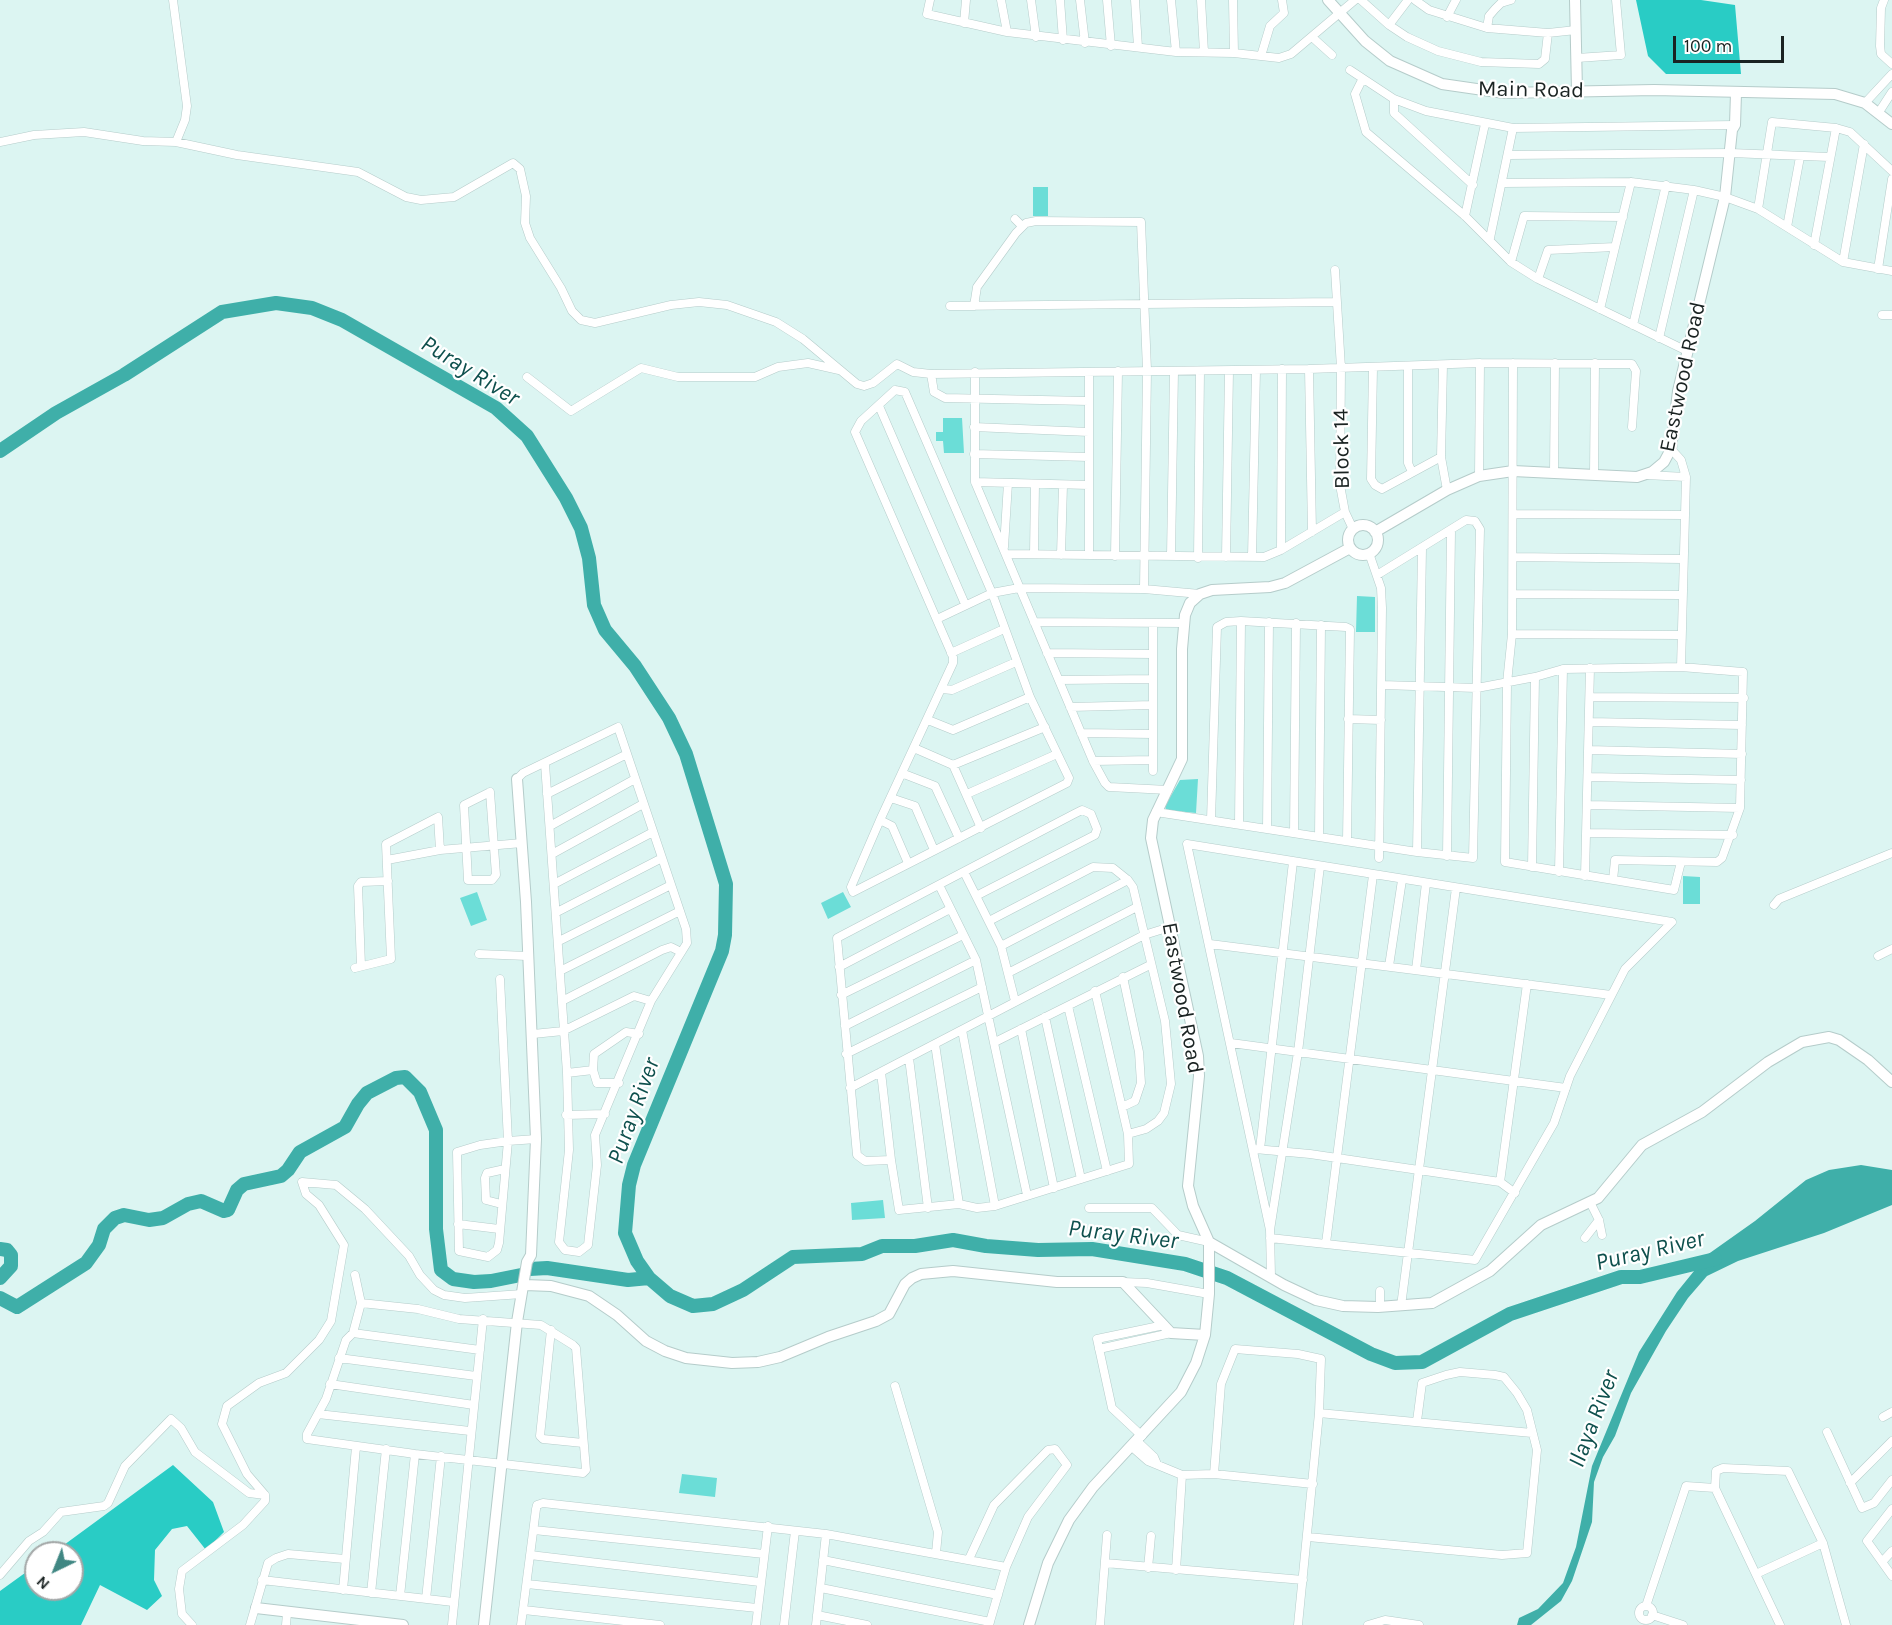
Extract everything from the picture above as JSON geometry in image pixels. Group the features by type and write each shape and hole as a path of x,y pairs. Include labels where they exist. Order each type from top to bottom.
{"street":[{"path":"173,0 187,106 185,120 176,142"},
{"path":"930,0 927,14 1036,37 1176,52 1234,53 1278,58 1291,54 1355,0"},
{"path":"964,23 966,0"},
{"path":"1001,0 1007,32"},
{"path":"1031,0 1036,37"},
{"path":"1059,0 1063,40"},
{"path":"1080,0 1085,44"},
{"path":"1107,0 1111,46"},
{"path":"1135,0 1138,47"},
{"path":"1171,0 1176,52"},
{"path":"1201,0 1204,52"},
{"path":"1233,0 1234,53"},
{"path":"1261,56 1265,35 1284,13 1282,0"},
{"name":"Main Road","path":"1328,0 1365,41 1390,61 1442,84 1504,93 1577,91 1732,93"},
{"path":"1361,0 1389,25 1438,51 1481,62 1539,64 1545,59 1548,33"},
{"path":"1389,25 1408,0"},
{"path":"1415,0 1429,10 1487,28 1548,33 1576,30"},
{"path":"1447,17 1456,0"},
{"path":"1487,28 1489,16 1501,3 1511,0"},
{"path":"1575,0 1577,91"},
{"path":"1577,58 1621,55 1616,0"},
{"path":"1874,0 1882,4 1881,54 1892,64"},
{"path":"1312,37 1332,55"},
{"path":"1350,70 1394,99 1426,111 1485,124 1513,128 1732,127"},
{"path":"1866,103 1892,75"},
{"path":"1362,80 1355,94 1366,132 1490,238 1511,262 1538,279 1688,351"},
{"path":"1879,112 1892,92"},
{"path":"1732,93 1835,94 1866,103 1892,124"},
{"name":"Eastwood Road","path":"1375,532 1447,490 1479,476 1513,471 1645,475 1664,462 1671,449 1678,392 1725,197 1731,153 1732,93"},
{"path":"1394,99 1394,113 1473,184"},
{"path":"1758,209 1772,122 1836,128 1850,132 1892,171"},
{"path":"1465,216 1485,124"},
{"path":"1490,238 1513,128"},
{"path":"1814,245 1836,128"},
{"path":"0,142 34,135 73,132 142,141 176,142 237,155 358,172 406,197 421,200 454,197 513,163 520,169 526,196 525,223 530,238 561,288 572,311 581,320 595,323 690,303 727,305 776,322 812,345 849,379 864,386 873,383 897,364 913,372 931,374 1373,368 1480,363 1632,364 1635,367 1632,427"},
{"path":"1843,262 1864,144"},
{"path":"1508,155 1731,153 1829,157"},
{"path":"1786,227 1800,157"},
{"path":"1878,269 1892,179"},
{"path":"1502,183 1631,183 1666,185 1694,190 1725,197 1758,209 1843,262 1892,271"},
{"path":"1600,309 1631,183"},
{"path":"1633,325 1666,185"},
{"path":"1659,338 1694,190"},
{"path":"1511,262 1524,216 1623,217"},
{"path":"1015,219 1023,226"},
{"path":"975,306 977,287 1023,226 1036,220 1139,220 1143,226 1147,370 1144,589"},
{"path":"1538,279 1548,250 1615,247"},
{"name":"Block 14","path":"1335,270 1341,368 1340,485 1345,512 1353,529"},
{"path":"950,306 1337,302"},
{"path":"1882,315 1892,315"},
{"path":"527,377 571,411 641,368 678,377 755,377 778,367 808,363 840,370"},
{"path":"1479,476 1480,363"},
{"path":"1513,363 1512,634 1507,683 1504,860 1506,863 1675,890 1681,862"},
{"path":"1554,472 1555,363"},
{"path":"1594,474 1595,363"},
{"path":"1443,365 1441,457 1447,490"},
{"path":"1408,366 1408,463 1412,472"},
{"path":"1373,368 1371,478 1382,489 1441,457"},
{"path":"1281,550 1282,369"},
{"path":"1309,369 1312,532"},
{"path":"1226,557 1229,370"},
{"path":"1252,557 1256,370"},
{"path":"1115,556 1118,371"},
{"path":"1171,556 1174,371"},
{"path":"1198,558 1200,371"},
{"path":"975,372 975,482 1093,761 1104,783 1109,786 1168,790"},
{"path":"1089,372 1089,555"},
{"path":"931,374 934,392 939,396 974,399 1089,401"},
{"path":"895,390 904,392 992,593 1030,698 1069,778 1067,783 855,891 851,889 880,820 904,774 953,663 951,653 855,432 861,421 895,390"},
{"path":"879,406 966,604"},
{"path":"974,427 1089,432"},
{"path":"1671,449 1681,460 1686,477 1680,635 1681,667"},
{"path":"974,454 1089,457"},
{"path":"1645,475 1686,477"},
{"path":"975,482 1089,485"},
{"path":"1005,551 1008,483"},
{"path":"1034,554 1035,484"},
{"path":"1061,555 1063,484"},
{"path":"1005,551 1061,555 1264,557 1281,550 1345,512"},
{"path":"1513,514 1685,515"},
{"path":"1156,812 1417,852 1474,857 1480,529 1475,521 1466,520 1377,575"},
{"path":"1366,526 1375,532 1377,542 1369,554 1357,554 1350,548 1348,538 1353,529 1366,526"},
{"path":"1447,856 1451,530"},
{"path":"936,620 992,593 1019,588 1144,589 1200,594 1212,590 1262,588 1285,583 1302,576 1350,548"},
{"path":"1417,852 1422,548"},
{"path":"1369,554 1381,588 1382,608 1379,858"},
{"path":"1512,557 1683,559"},
{"name":"Eastwood Road","path":"1029,1625 1048,1563 1069,1520 1093,1488 1185,1386 1205,1335 1209,1293 1209,1246 1193,1206 1188,1186 1199,1076 1198,1056 1153,855 1151,828 1156,812 1179,768 1183,752 1183,623 1190,603 1200,594"},
{"path":"1512,594 1682,595"},
{"path":"1034,621 1154,625 1183,623"},
{"path":"1239,824 1241,621"},
{"path":"1211,820 1215,633 1221,623 1241,621 1296,623 1350,629 1347,841"},
{"path":"1267,829 1269,622"},
{"path":"1294,833 1296,623"},
{"path":"1153,771 1154,625"},
{"path":"1319,837 1321,625"},
{"path":"951,653 1004,630"},
{"path":"1512,634 1680,635"},
{"path":"1047,653 1153,654"},
{"path":"942,689 952,690 1016,662"},
{"path":"1382,685 1477,688 1563,669 1681,667 1740,670 1745,675 1740,808 1732,835 1720,861 1615,860 1613,880"},
{"path":"1585,876 1590,668"},
{"path":"1559,872 1563,669"},
{"path":"1532,867 1535,677"},
{"path":"1059,680 1153,680"},
{"path":"1591,697 1744,698"},
{"path":"928,720 956,729 1030,698"},
{"path":"1070,707 1153,705"},
{"path":"1348,719 1381,720"},
{"path":"1590,722 1742,725"},
{"path":"484,1625 518,1322 527,1262 531,1255 529,1240 536,1140 533,1034 517,779 523,773 618,727 680,910 687,943 651,1001 619,1083 595,1135 597,1165 588,1245 579,1252 565,1250 559,1242 569,1150 566,1115 567,1073 545,764"},
{"path":"953,765 1045,727"},
{"path":"1081,733 1153,734"},
{"path":"914,748 953,765 981,828"},
{"path":"1589,750 1742,754"},
{"path":"547,794 627,754"},
{"path":"967,794 1057,754"},
{"path":"1093,761 1153,760"},
{"path":"904,774 934,786 959,838"},
{"path":"1589,777 1741,780"},
{"path":"550,826 635,779"},
{"path":"490,792 494,846 496,875 492,880 468,880 464,805 490,792"},
{"path":"891,798 915,806 934,850"},
{"path":"552,854 644,804"},
{"path":"1588,804 1740,808"},
{"path":"891,1160 865,1161 857,1155 837,938 1082,810 1091,814 1095,820 1095,835 976,896"},
{"path":"387,881 361,882 358,886 358,967 391,959 386,844 438,817 440,850"},
{"path":"880,820 892,826 908,863"},
{"path":"554,884 653,832"},
{"path":"1587,833 1732,835"},
{"path":"387,860 440,850 522,843"},
{"path":"1270,1234 1409,1254 1475,1260 1554,1123 1566,1088 1624,969 1672,922 1187,844 1257,1149 1270,1234 1271,1277"},
{"path":"1774,905 1779,899 1892,853"},
{"path":"557,912 662,858"},
{"path":"1257,1149 1272,1048 1293,862"},
{"path":"1270,1234 1298,1052 1320,866"},
{"path":"989,921 1093,867 1113,868 1133,887 1165,1021 1171,1084 1164,1113 1158,1121 1146,1129 1128,1134"},
{"path":"964,872 1001,946 1015,1001"},
{"path":"1326,1243 1373,875"},
{"path":"1001,946 1128,880"},
{"path":"1389,966 1402,880"},
{"path":"1416,970 1426,883"},
{"path":"559,941 671,885"},
{"path":"939,885 976,960 1027,1195"},
{"path":"1401,1306 1430,1068 1456,888"},
{"path":"1008,973 1137,907"},
{"path":"839,967 950,909"},
{"path":"560,971 680,910"},
{"path":"850,1088 1144,935 1170,927"},
{"path":"841,995 963,935"},
{"path":"1210,944 1611,995"},
{"path":"562,1001 662,950 671,947 681,952"},
{"path":"1878,956 1892,949"},
{"path":"479,954 527,956"},
{"path":"845,1026 976,960"},
{"path":"995,1042 1150,965"},
{"path":"1122,1107 1135,1101 1141,1083 1139,1052 1123,977"},
{"path":"500,979 508,1141 496,1250 488,1257 474,1256 459,1251 457,1152 480,1145 508,1141 536,1140"},
{"path":"1500,1182 1527,984"},
{"path":"846,1054 982,987"},
{"path":"881,1072 899,1210 959,1204 977,1208 995,1206 1129,1164 1128,1134 1095,991"},
{"path":"533,1034 563,1031 634,996 651,1001"},
{"path":"1068,1006 1107,1171"},
{"path":"1045,1017 1081,1179"},
{"path":"1021,1029 1054,1188"},
{"path":"962,1030 995,1206"},
{"path":"619,1083 597,1083 592,1070 596,1050 626,1032 639,1034"},
{"path":"1089,1208 1152,1208 1178,1236 1209,1246 1316,1300 1343,1306 1380,1307 1432,1303 1490,1271 1541,1225 1598,1198 1642,1145 1702,1112 1768,1062 1802,1042 1829,1037 1839,1040 1868,1060 1892,1082"},
{"path":"1231,1043 1515,1079 1566,1088"},
{"path":"935,1044 959,1204"},
{"path":"909,1058 928,1208"},
{"path":"567,1073 592,1070"},
{"path":"566,1115 605,1114"},
{"path":"1257,1149 1338,1158 1500,1182 1515,1193"},
{"path":"501,1204 486,1200 485,1178 487,1173 505,1169"},
{"path":"188,1624 182,1614 180,1601 179,1584 182,1571 207,1554 260,1510 265,1502 265,1495 247,1474 222,1424 228,1406 259,1383 286,1373 319,1340 331,1321 344,1245 319,1205 306,1194 302,1182 336,1185 365,1209 408,1256 427,1285 440,1293 482,1298 551,1286 590,1296 617,1315 646,1341 686,1358 746,1363 780,1357 828,1336 876,1322 889,1314 904,1284 921,1274 964,1271 1057,1282 1147,1283 1209,1293"},
{"path":"1590,1202 1599,1220 1602,1235"},
{"path":"1585,1239 1599,1220"},
{"path":"458,1224 499,1229"},
{"path":"355,1275 361,1303 353,1333 345,1341 330,1384 307,1434 308,1439 357,1447 583,1473 586,1470 576,1348 541,1325 459,1319 418,1309 361,1303"},
{"path":"1123,1282 1167,1329"},
{"path":"1380,1291 1380,1307"},
{"path":"452,1625 483,1319"},
{"path":"1205,1335 1167,1329 1097,1339 1112,1408 1137,1441 1148,1461 1182,1474 1214,1474 1312,1484"},
{"path":"551,1330 540,1436 543,1439 583,1443"},
{"path":"353,1333 480,1350"},
{"path":"1214,1474 1221,1384 1234,1349 1318,1356 1323,1364 1298,1625"},
{"path":"339,1358 476,1376"},
{"path":"1308,1538 1524,1555 1527,1553 1538,1450 1527,1410 1517,1393 1503,1377 1460,1372 1422,1383 1418,1421"},
{"path":"330,1384 474,1405"},
{"path":"895,1386 938,1532 936,1553"},
{"path":"1883,1417 1892,1412"},
{"path":"318,1413 470,1431"},
{"path":"1319,1413 1532,1433"},
{"path":"0,1575 29,1541 43,1532 61,1512 104,1506 108,1503 125,1466 171,1419 181,1428 195,1452 230,1476 249,1493 265,1495"},
{"path":"1827,1432 1860,1506 1864,1509 1874,1503 1892,1480"},
{"path":"1851,1483 1892,1441"},
{"path":"343,1590 357,1447"},
{"path":"371,1593 386,1449"},
{"path":"821,1588 990,1623 1006,1568 1033,1509 1066,1468 1067,1461 1055,1449 1048,1450 994,1505 969,1559"},
{"path":"400,1596 415,1454"},
{"path":"426,1599 441,1456"},
{"path":"1780,1625 1715,1488 1716,1471 1723,1468 1788,1471 1823,1543 1846,1625"},
{"path":"1176,1570 1182,1474"},
{"path":"1632,1625 1640,1617 1640,1610 1646,1606 1686,1486 1715,1488"},
{"path":"521,1625 537,1505 543,1503 826,1534 969,1559 1006,1568"},
{"path":"1892,1509 1867,1541 1892,1576"},
{"path":"756,1625 768,1526"},
{"path":"534,1530 764,1554"},
{"path":"784,1625 795,1531"},
{"path":"816,1625 826,1534"},
{"path":"1100,1625 1107,1535"},
{"path":"1149,1569 1150,1536"},
{"path":"1756,1574 1823,1543"},
{"path":"1882,1562 1892,1551"},
{"path":"250,1625 268,1563 288,1554 345,1559"},
{"path":"530,1555 760,1582"},
{"path":"824,1560 998,1595"},
{"path":"1105,1563 1149,1569 1303,1580"},
{"path":"262,1580 453,1602"},
{"path":"527,1584 757,1608"},
{"path":"1646,1606 1650,1608 1652,1615"},
{"path":"256,1608 287,1619 398,1625"},
{"path":"524,1610 660,1625"},
{"path":"817,1615 867,1625"},
{"path":"1640,1617 1647,1620 1652,1615"},
{"path":"1652,1615 1683,1625"},
{"path":"1368,1625 1385,1622 1415,1625"}],"shaded area":[{"path":"1636,0 1701,0 1735,5 1741,74 1666,74 1648,56"},
{"path":"1033,187 1048,187 1048,216 1033,216"},
{"path":"943,418 962,418 964,453 944,453 943,441 936,441 936,432 943,432"},
{"path":"1357,596 1375,597 1375,632 1356,632"},
{"path":"1198,779 1196,813 1166,810 1165,806 1180,780"},
{"path":"1683,876 1700,877 1700,904 1683,904"},
{"path":"477,892 487,920 471,926 460,898"},
{"path":"843,892 851,907 828,919 821,903"},
{"path":"1861,1165 1892,1170 1892,1205 1824,1233 1738,1261 1707,1276 1688,1298 1666,1331 1631,1393 1615,1436 1603,1457 1594,1482 1592,1522 1572,1581 1561,1601 1531,1625 1517,1625 1519,1618 1538,1609 1563,1583 1576,1547 1592,1466 1639,1352 1677,1292 1707,1255 1755,1221 1806,1180 1829,1170"},
{"path":"883,1200 885,1218 852,1220 851,1203"},
{"path":"173,1465 213,1502 224,1532 206,1550 187,1526 172,1529 155,1550 154,1580 162,1596 147,1610 100,1585 81,1625 0,1625 0,1591 24,1574 24,1601 84,1601 84,1541 69,1541"},
{"path":"682,1474 717,1478 715,1497 679,1493"}],"waterway":[{"name":"Puray River","path":"0,451 56,413 124,375 222,312 276,303 312,308 342,320 496,408 527,436 566,498 581,528 589,558 594,605 605,630 635,666 669,718 686,754 726,884 725,935 722,951 634,1165 629,1185 625,1233 637,1261 649,1278 670,1296 693,1306 713,1304 743,1290 793,1257 862,1254 882,1246 915,1246 953,1240 986,1246 1038,1250 1092,1249 1185,1264 1227,1278 1371,1354 1395,1363 1422,1362 1510,1314 1621,1277 1640,1277 1715,1259"},
{"path":"0,1298 17,1307 86,1263 99,1245 104,1229 115,1218 124,1215 149,1220 163,1218 188,1204 201,1201 224,1211 228,1210 237,1190 244,1184 281,1176 300,1152 345,1127 367,1093 396,1078 405,1077 420,1092 436,1130 436,1229 441,1270 453,1279 474,1282 521,1275"},
{"path":"0,1249 7,1250 11,1255 11,1266 0,1278"},
{"path":"530,1269 547,1268 628,1280 649,1278"}],"water label":[{"name":"Ilaya River","path":"1594,1419"}]}
